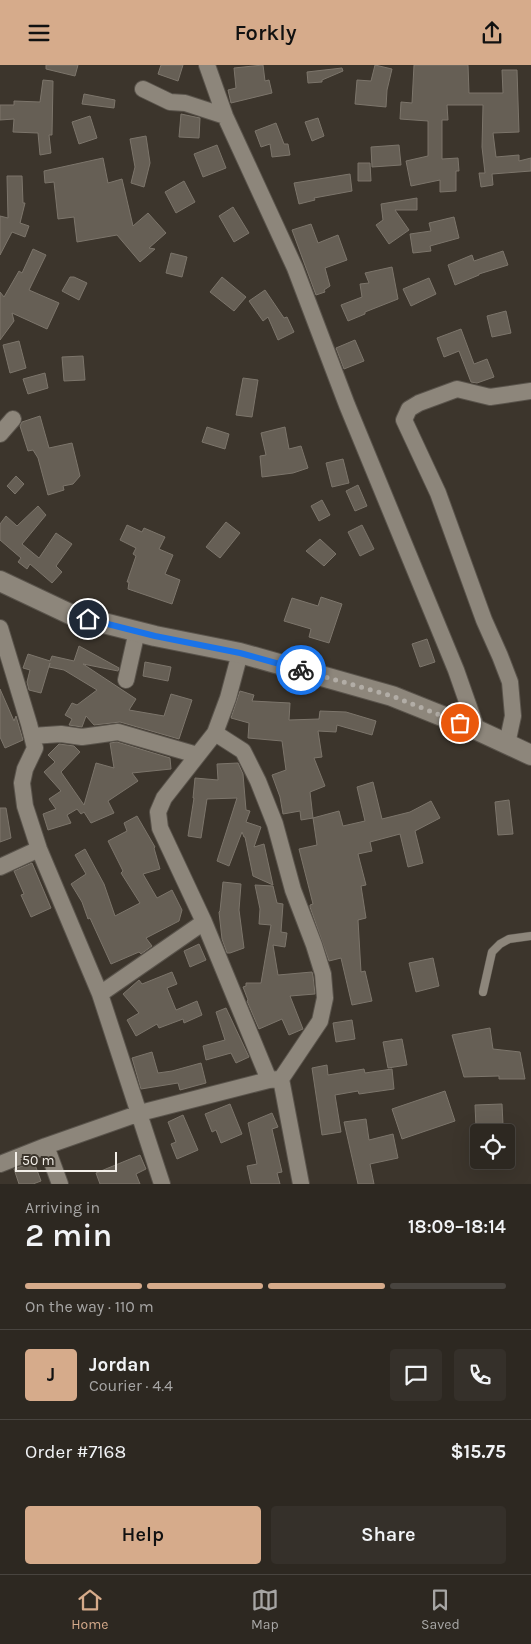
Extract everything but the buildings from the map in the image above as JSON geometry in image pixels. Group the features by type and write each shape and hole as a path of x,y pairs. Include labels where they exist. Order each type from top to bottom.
{"street":[{"path":"207,65 225,116 295,268 347,405 456,669 478,730"},
{"path":"143,89 170,101 185,103 225,116"},
{"path":"507,744 513,716 510,682 484,620 438,493 404,420 409,409 419,403 457,389 490,397 531,391"},
{"path":"0,434 13,419"},
{"path":"0,581 72,615 240,653 392,696 478,730 531,755"},
{"path":"0,629 35,748 22,783 25,806 39,849 100,994 162,1184"},
{"path":"126,680 137,631"},
{"path":"240,653 228,698 215,733 164,798 158,812 160,827 275,1080 301,1184"},
{"path":"32,736 61,734 82,737 118,732 197,755"},
{"path":"0,1164 140,1113 275,1080 320,1021 325,998 323,974 293,889 275,824 258,781 243,751 215,733"},
{"path":"0,867 39,849"},
{"path":"100,994 204,922"},
{"path":"46,1146 60,1184"}],"lane":[{"path":"483,992 492,952 509,939 531,936"}],"way so far":[{"path":"301,670 392,696 460,723"}],"route":[{"path":"88,619 155,636 240,653 301,670"}]}
